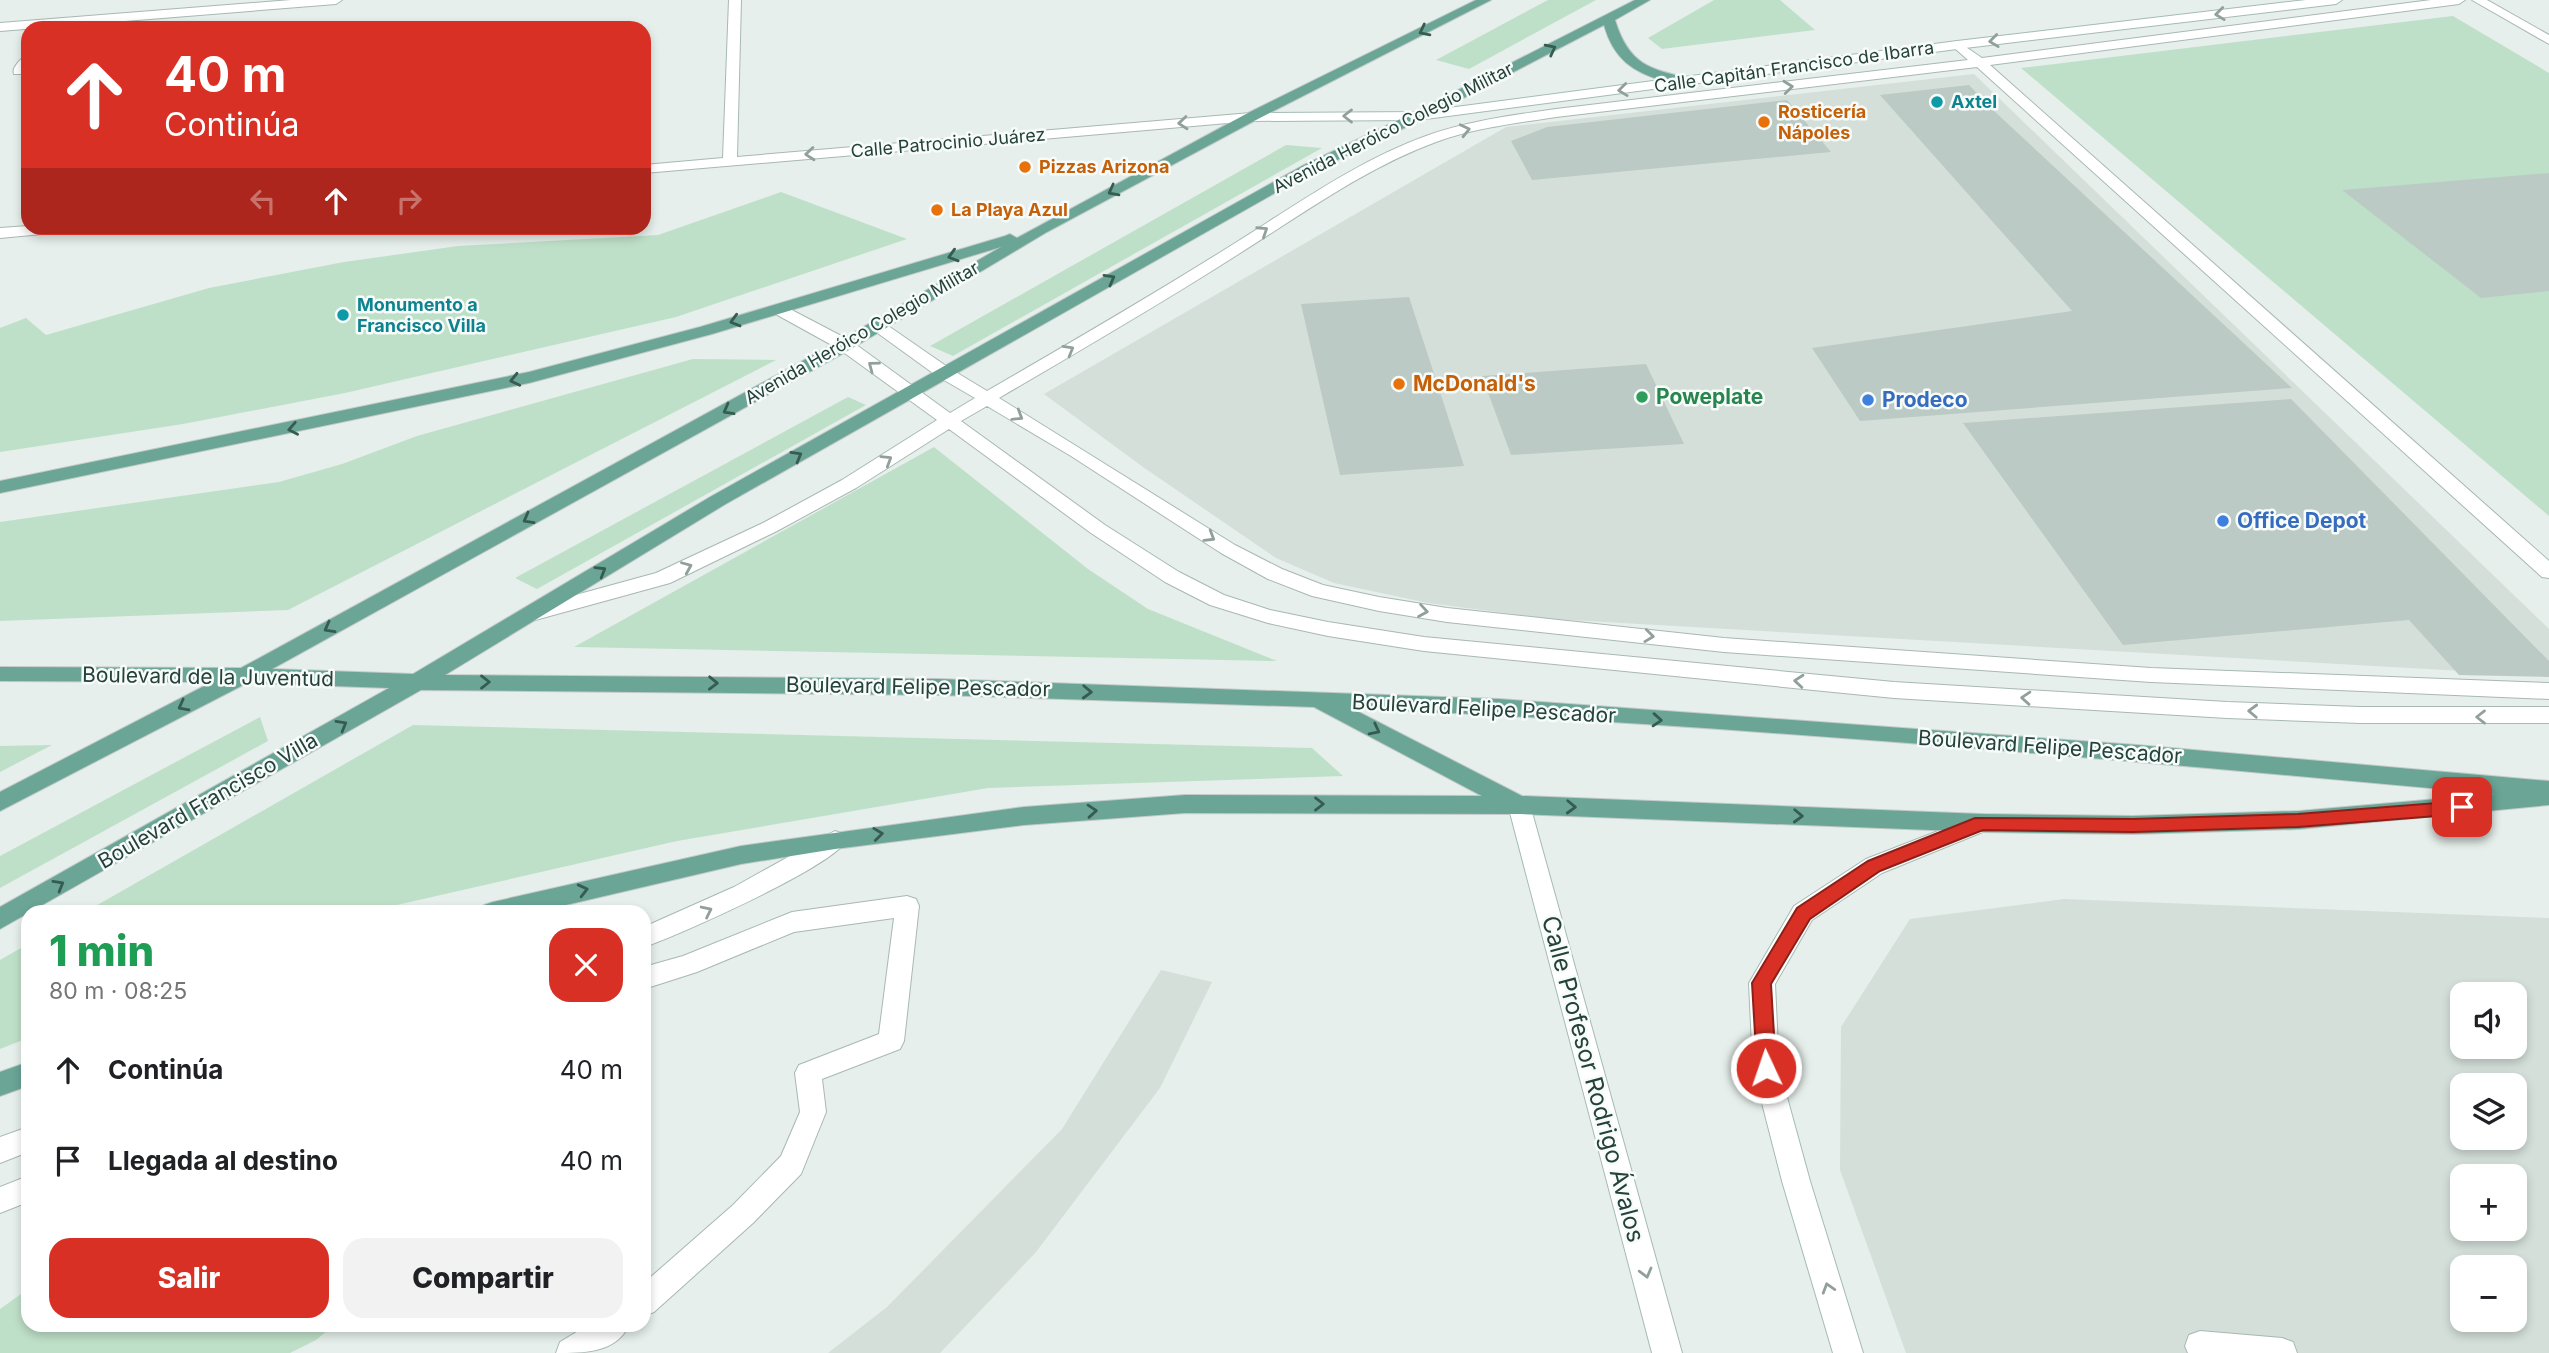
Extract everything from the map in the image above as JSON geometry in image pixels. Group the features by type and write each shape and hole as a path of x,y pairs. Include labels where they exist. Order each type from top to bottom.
{"main road":[{"name":"Avenida Heróico Colegio Militar","path":"244,675 845,345 1042,229 1251,117 1485,0"},
{"name":"Avenida Heróico Colegio Militar","path":"417,682 717,501 1307,169 1418,116 1644,0"},
{"path":"1609,20 1616,47 1625,58 1659,77 1687,82"},
{"path":"0,488 88,467 294,429 604,359 1042,229"},
{"path":"0,478 88,467"},
{"name":"Boulevard de la Juventud","path":"0,674 244,675 417,682"},
{"path":"0,802 244,675"},
{"name":"Boulevard Felipe Pescador","path":"417,682 911,686 1499,707 2137,752 2549,790"},
{"name":"Boulevard Francisco Villa","path":"25,905 417,682"},
{"path":"1315,699 1519,805"},
{"path":"523,905 715,861 835,840 1024,817 1185,804 1519,805 1982,823 2133,825 2298,820 2549,798"},
{"name":"Boulevard Francisco Villa","path":"0,919 21,907"},
{"path":"0,1084 21,1076"}],"street":[{"path":"100,21 336,0"},
{"path":"730,161 735,0"},
{"name":"Calle Capitán Francisco de Ibarra","path":"1251,117 1418,116 1957,45 2336,0"},
{"path":"528,615 663,578 708,558 838,490 988,397 1168,292 1337,186 1398,153 1433,138 1510,120 1556,113 1980,63 2459,0"},
{"path":"2478,0 2549,40"},
{"path":"0,27 21,26"},
{"path":"1957,45 2549,572"},
{"name":"Calle Patrocinio Juárez","path":"651,168 1251,117"},
{"path":"0,233 21,231"},
{"path":"778,309 845,345 1098,530 1172,577 1217,600 1268,616 1328,629 1437,646 1894,690 2266,712 2474,717 2549,715"},
{"path":"878,326 943,372 988,397 1176,517 1275,574 1319,590 1379,604 1447,615 1738,646 2151,675 2549,691"},
{"name":"Calle Profesor Rodrigo Ávalos","path":"1519,805 1667,1353"},
{"path":"1848,1353 1796,1181 1766,1068 1762,983 1803,914 1874,866 1982,823"},
{"path":"651,934 687,921 759,887 835,840"},
{"path":"651,976 688,965 792,922 907,906 891,1041 808,1073 813,1112 790,1164 743,1214 651,1296"},
{"path":"0,1150 21,1142"},
{"path":"0,1200 21,1192"},
{"path":"571,1353 603,1332"},
{"path":"2200,1346 2282,1353"}],"shaded area":[{"path":"1974,74 2549,629 2549,676 1552,619 1428,603 1334,583 1276,558 1143,467 1044,394 1506,127"},
{"path":"2064,899 2549,918 2549,1353 1906,1353 1840,1170 1841,1027 1910,919"},
{"path":"1161,970 1212,982 1160,1088 1036,1252 940,1353 828,1353 887,1307 1062,1129"}],"green space":[{"path":"1548,0 1596,0 1469,69 1436,60"},
{"path":"1714,0 1780,0 1815,30 1662,49 1648,38"},
{"path":"2453,16 2549,73 2549,516 2021,68"},
{"path":"1286,145 1322,148 953,356 930,346"},
{"path":"781,192 907,239 676,317 345,393 183,424 0,452 0,328 26,318 46,335 209,288 344,262 458,246 658,235"},
{"path":"693,359 776,360 288,610 0,621 0,522 279,482 342,464 417,436"},
{"path":"848,397 866,405 537,589 515,578"},
{"path":"934,447 1088,569 1148,609 1277,661 574,647"},
{"path":"260,717 268,741 0,888 0,856"},
{"path":"413,725 1312,748 1343,776 988,788 677,841 397,905 97,905"},
{"path":"52,745 0,772 0,746"},
{"path":"21,948 21,1041 0,1049 0,960"},
{"path":"21,1294 21,1332 326,1332 290,1353 0,1353 0,1309"}],"building":[{"path":"1969,85 2292,388 1860,421 1812,348 2072,311 1880,95"},
{"path":"1787,100 1831,152 1532,180 1511,141 1547,127"},
{"path":"2549,173 2549,291 2481,298 2342,190"},
{"path":"1409,297 1464,466 1340,475 1301,304"},
{"path":"1646,364 1684,444 1511,455 1482,376"},
{"name":"Office Depot","path":"2291,399 2549,661 2549,677 2459,675 2409,620 2123,645 1963,423"}],"place":[{"name":"Axtel","path":"1937,102"},
{"name":"Rosticería Nápoles","path":"1764,122"},
{"name":"Pizzas Arizona","path":"1025,167"},
{"name":"La Playa Azul","path":"937,210"},
{"name":"Monumento a Francisco Villa","path":"343,315"},
{"name":"McDonald's","path":"1399,384"},
{"name":"Poweplate","path":"1642,397"},
{"name":"Prodeco","path":"1868,400"},
{"name":"Office Depot","path":"2223,521"}],"route":[{"path":"1766,1068 1762,983 1803,914 1874,866 1982,823 2133,825 2298,820 2462,807"}]}
